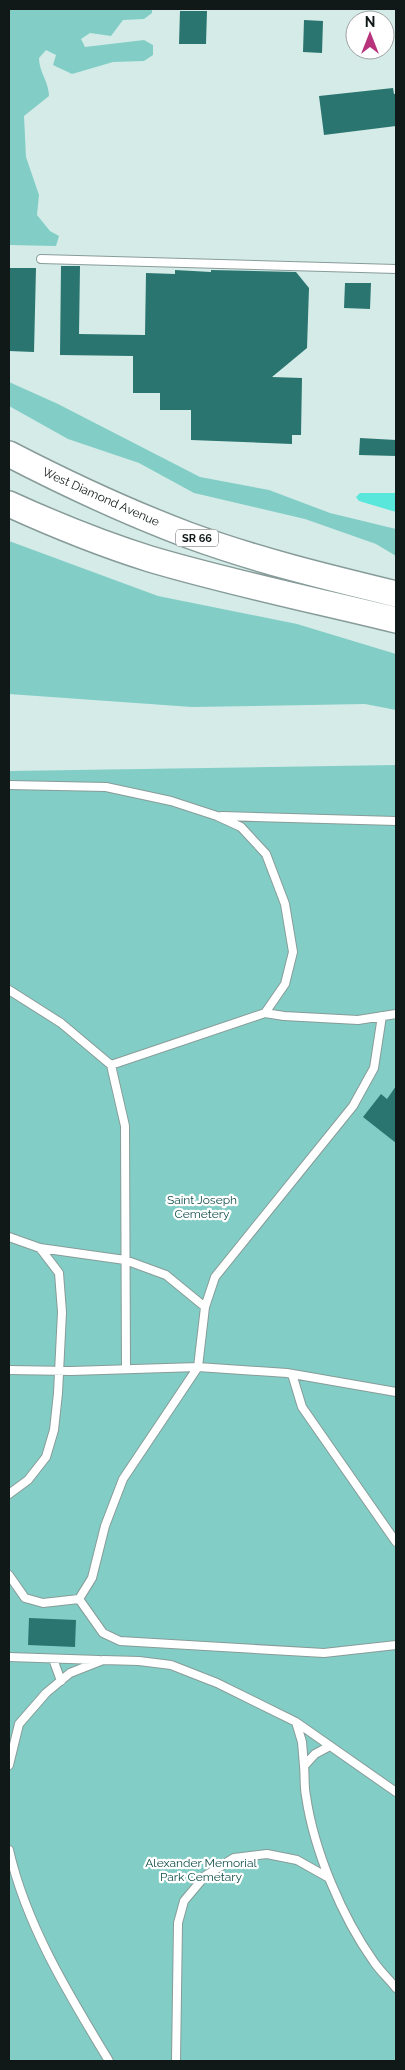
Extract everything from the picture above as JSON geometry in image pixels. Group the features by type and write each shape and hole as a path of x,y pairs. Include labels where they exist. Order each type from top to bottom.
{"main road":[{"name":"West Diamond Avenue","path":"9,454 72,486 188,535 284,566 396,594"},
{"path":"9,504 103,543 148,558 207,575 396,620"}],"lane":[{"path":"41,259 396,269"},
{"path":"9,785 106,787 171,801 217,816 241,827 266,854 285,904 293,952 285,984 265,1013"},
{"path":"217,816 396,821"},
{"path":"9,990 61,1023 111,1065 125,1126 126,1369"},
{"path":"111,1065 265,1013 284,1016 358,1020 396,1014"},
{"path":"79,1599 92,1578 105,1526 123,1479 198,1367 205,1307 215,1277 353,1106 374,1068 382,1016"},
{"path":"9,1237 40,1248 125,1260 166,1275 205,1307"},
{"path":"9,1494 28,1480 46,1457 54,1430 62,1312 59,1272 40,1248"},
{"path":"9,1370 57,1371 198,1367 292,1374 396,1392"},
{"path":"292,1374 302,1407 396,1542"},
{"path":"9,1575 25,1598 43,1603 79,1599"},
{"path":"79,1599 103,1633 120,1641 324,1653 396,1645"},
{"path":"9,1657 139,1661 171,1664 217,1683 296,1722 396,1792"},
{"path":"53,1659 61,1680"},
{"path":"9,1765 19,1724 46,1693 70,1673 102,1660"},
{"path":"296,1722 302,1742 306,1796 329,1878 352,1927 374,1963 396,1988"},
{"path":"304,1766 315,1754 330,1746"},
{"path":"9,1850 18,1885 48,1954 108,2061"},
{"path":"176,2061 178,1923 184,1901 205,1876 234,1858 267,1854 297,1860 329,1878"},
{"path":"9,1889 18,1885"}],"green space":[{"path":"9,9 152,9 152,13 144,19 123,20 111,36 90,33 81,39 85,47 144,40 153,45 153,55 144,61 113,62 72,74 53,65 56,55 46,50 39,58 49,96 24,116 26,157 39,195 37,215 50,231 59,236 56,246 9,245"},
{"path":"9,382 58,404 200,477 269,490 330,513 396,529 396,556 376,544 305,519 194,493 139,463 68,439 9,406"},
{"path":"9,541 158,596 297,624 396,654 396,710 365,704 192,707 9,694"},
{"name":"Saint Joseph Cemetery","path":"396,765 396,2061 9,2061 9,771"}],"shaded area":[{"path":"360,493 396,493 396,512 359,501 356,497"}],"building":[{"path":"180,11 207,11 206,44 179,44"},
{"path":"304,20 323,21 322,53 303,52"},
{"path":"393,88 394,94 396,94 396,126 324,135 319,96"},
{"path":"61,266 80,266 79,334 145,335 146,273 175,274 175,270 296,272 309,288 307,348 272,377 302,378 301,435 292,435 292,444 191,440 191,410 160,410 160,393 133,393 133,356 60,355"},
{"path":"9,268 36,268 34,352 9,351"},
{"path":"345,283 371,283 370,309 344,308"},
{"path":"360,438 396,440 396,456 359,455"},
{"path":"396,1086 396,1143 363,1117 381,1094 387,1099"},
{"path":"29,1618 76,1620 75,1647 28,1645"}],"park label":[{"name":"Alexander Memorial Park Cemetary","path":"201,1870"}]}
